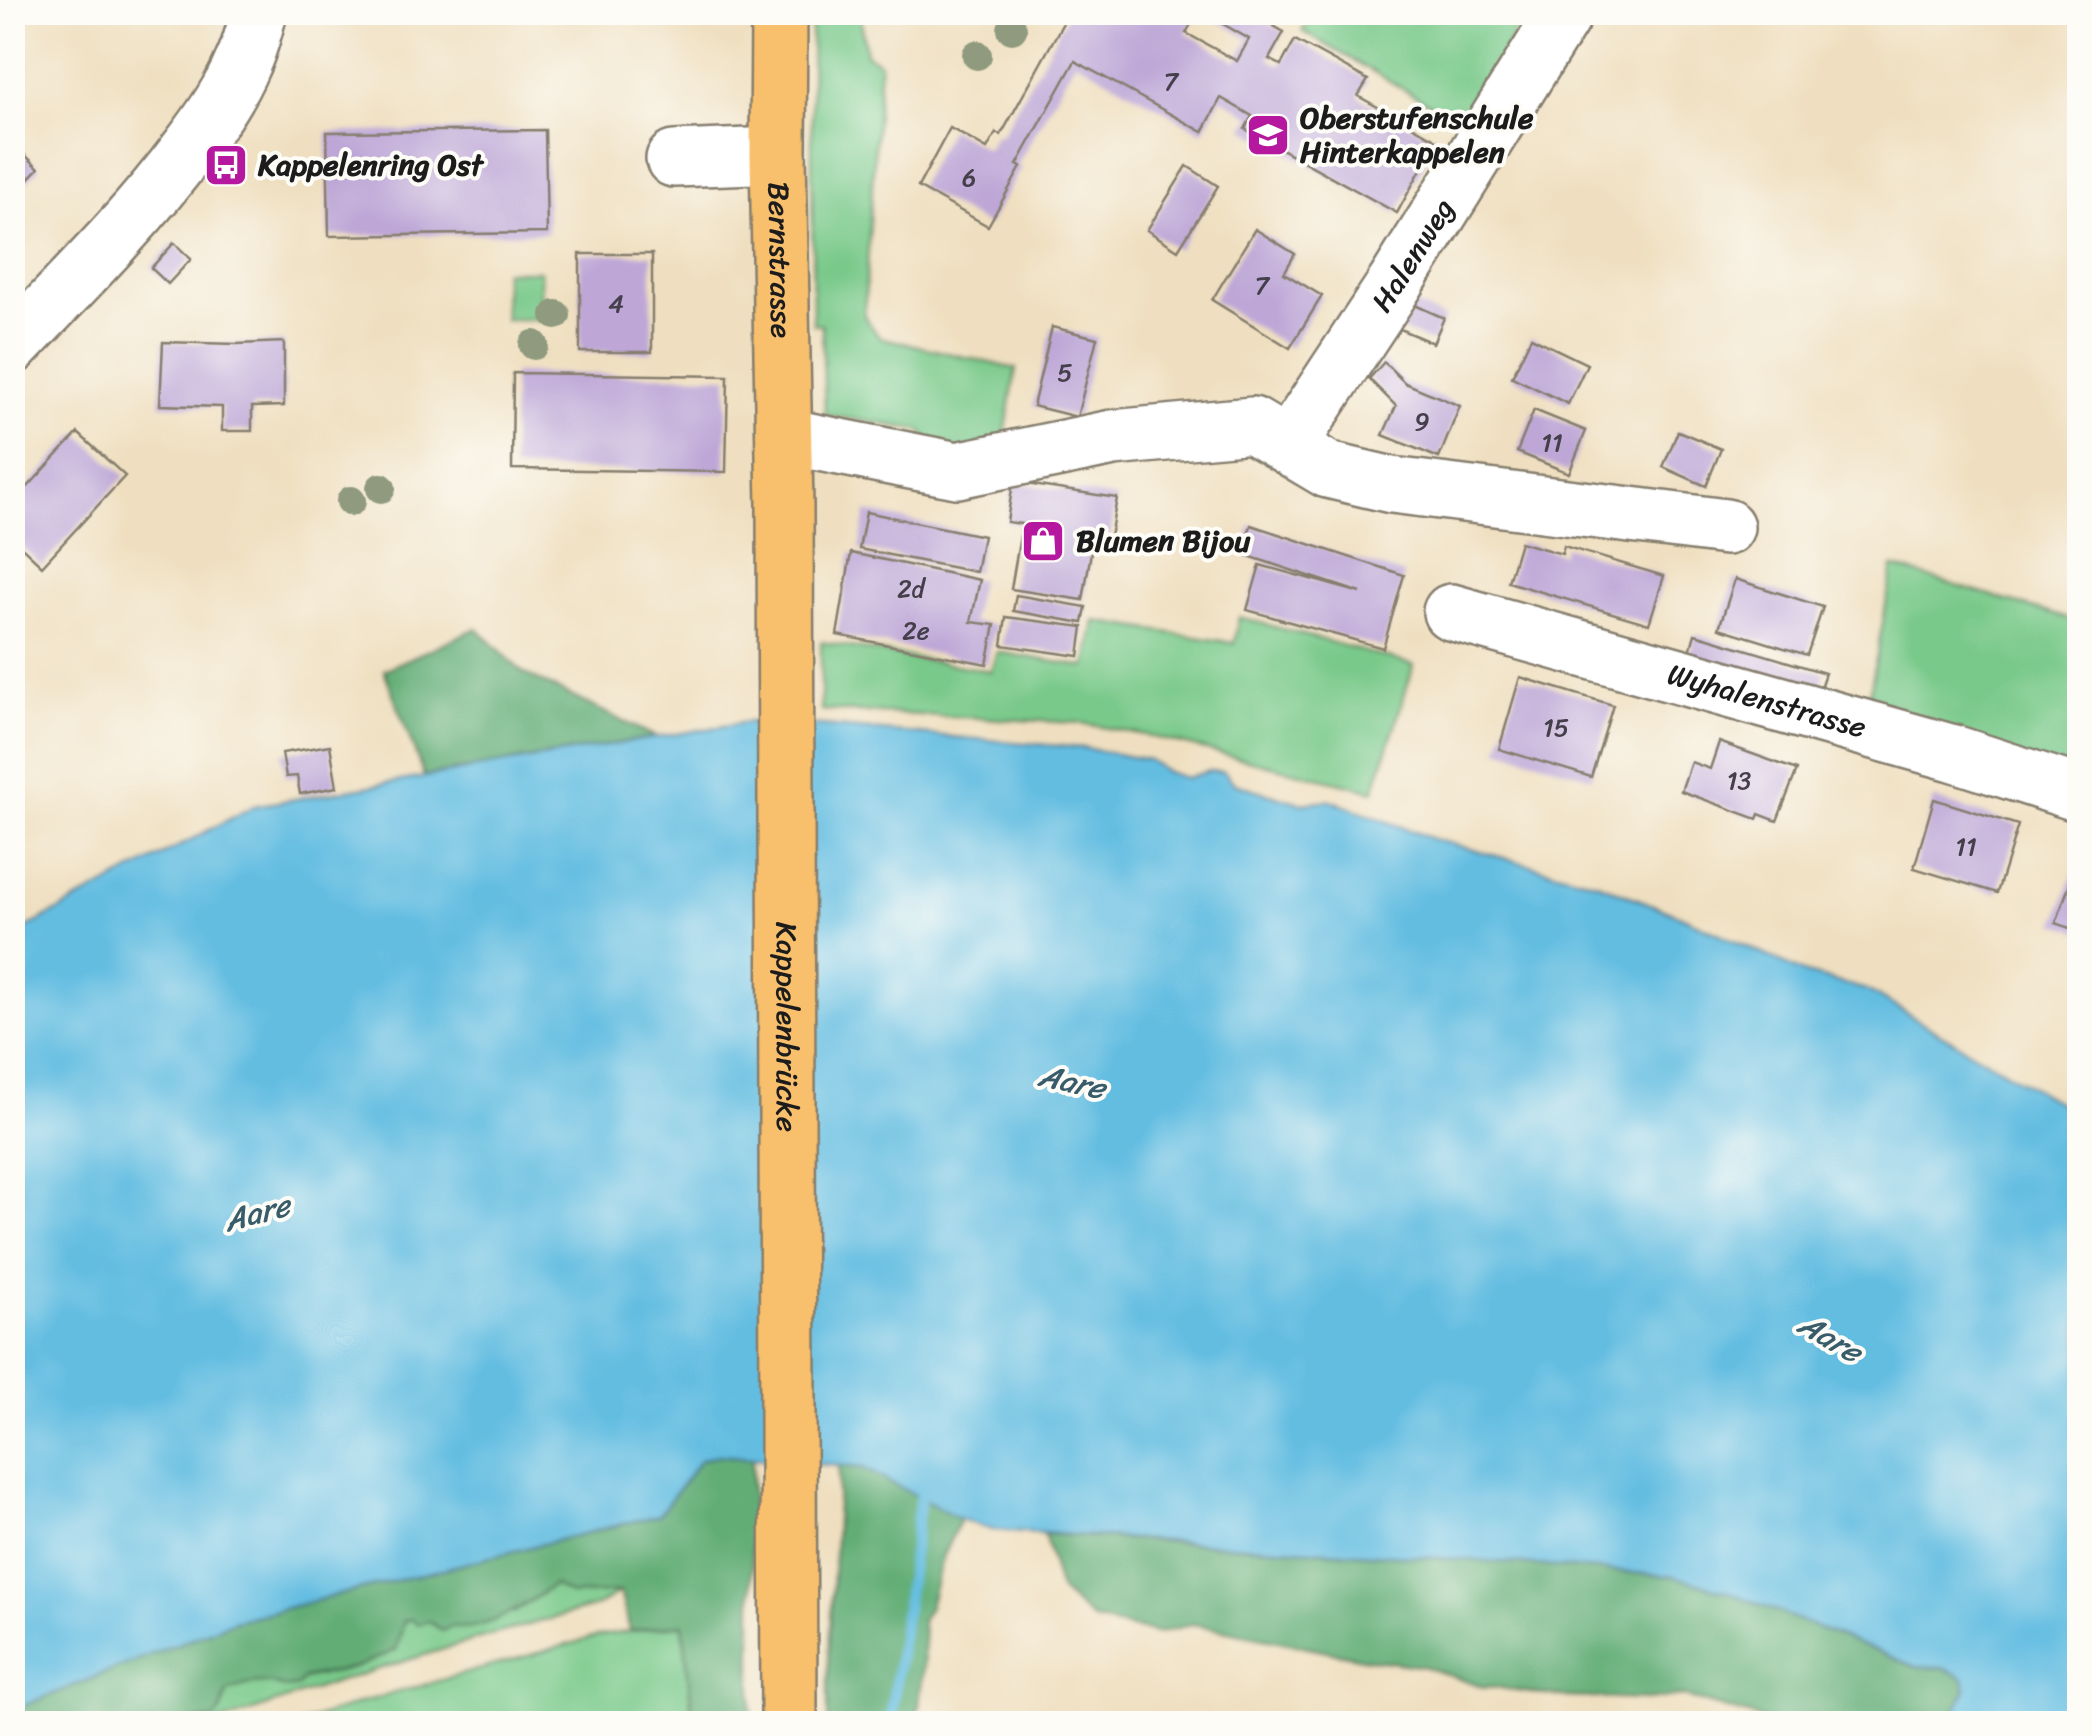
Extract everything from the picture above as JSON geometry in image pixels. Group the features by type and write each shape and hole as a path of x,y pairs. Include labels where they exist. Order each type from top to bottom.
{"main road":[{"name":"Bernstrasse","path":"779,12 785,506"},
{"name":"Kappelenbrücke","path":"785,506 789,1724"}],"street":[{"path":"12,346 132,219 198,136 243,64 259,12"},
{"name":"Halenweg","path":"1288,446 1395,284 1565,12"},
{"path":"674,159 778,155"},
{"path":"784,436 957,470 1113,438 1252,425 1328,470 1392,486 1726,527"},
{"name":"Wyhalenstrasse","path":"1451,612 1954,753 2080,794"}],"green space":[{"path":"1313,12 1526,13 1463,123 1302,31"},
{"path":"811,13 860,13 866,54 880,63 864,316 879,337 1016,369 1002,453 950,463 920,430 825,415 822,325 813,324"},
{"path":"504,271 540,271 541,319 505,320"},
{"path":"1893,567 2079,622 2079,784 1865,719"},
{"path":"1239,617 1414,665 1374,791 1080,723 821,710 821,642 991,671 997,652 1086,667 1095,621 1234,643"},
{"path":"477,628 523,673 656,737 424,776 384,670"},
{"path":"718,1455 752,1458 752,1723 693,1723 683,1624 630,1631 620,1592 572,1595 553,1585 505,1616 477,1626 452,1626 442,1631 429,1621 404,1621 396,1650 354,1668 303,1678 298,1686 262,1683 235,1688 227,1692 215,1719 165,1724 13,1724 13,1710 234,1621 659,1515 700,1460"},
{"path":"839,1466 863,1468 960,1519 921,1620 924,1659 917,1723 828,1724"},
{"path":"1044,1534 1673,1576 1726,1591 1916,1667 1943,1668 1964,1678 1966,1689 1951,1723 1776,1723 1682,1696 1647,1700 1562,1697 1479,1686 1425,1667 1193,1624 1157,1633 1093,1620 1060,1591"},
{"path":"553,1585 572,1595 620,1592 597,1606 333,1683 219,1723 165,1724 201,1722 221,1712 227,1692 241,1685 303,1679 354,1668 396,1650 404,1621 452,1626 515,1612"},
{"path":"683,1624 693,1723 299,1724 362,1702 599,1636"}],"water":[{"name":"Aare","path":"747,722 1084,748 1149,760 1186,778 1209,771 1224,772 1234,783 1300,803 1331,800 1433,839 1595,882 1681,916 1806,974 1867,990 2079,1115 2079,1723 1951,1722 1966,1689 1964,1678 1943,1668 1916,1667 1726,1591 1673,1576 993,1530 960,1519 863,1468 718,1455 700,1460 659,1515 234,1621 13,1710 13,935 254,806"}],"building":[{"path":"1069,12 1198,12 1186,33 1237,61 1249,39 1202,12 1249,12 1284,32 1269,59 1281,65 1295,40 1368,80 1358,96 1437,140 1397,213 1245,129 1252,116 1221,98 1203,132 1075,61 988,226 918,187 950,128 987,149 996,133 1001,135"},
{"path":"545,130 547,233 329,236 327,132"},
{"path":"12,143 39,168 12,197"},
{"path":"1187,166 1218,186 1178,250 1147,230"},
{"path":"1255,229 1295,254 1284,273 1322,296 1290,348 1212,300"},
{"path":"174,243 191,259 168,284 151,268"},
{"path":"580,254 652,254 652,352 580,352"},
{"path":"1408,302 1444,318 1433,343 1397,328"},
{"path":"1052,327 1097,338 1077,417 1033,406"},
{"path":"1531,337 1587,364 1568,404 1512,377"},
{"path":"163,342 284,342 284,406 252,407 252,431 222,431 222,407 160,405"},
{"path":"1384,362 1405,383 1460,406 1439,458 1383,435 1396,406 1369,379"},
{"path":"513,373 728,376 726,472 512,469"},
{"path":"1534,410 1586,431 1569,473 1517,452"},
{"path":"1678,431 1721,449 1706,486 1663,467"},
{"path":"78,433 125,476 42,566 12,538 12,504"},
{"path":"1013,482 1117,498 1108,548 1092,546 1083,600 1011,589 1022,524 1007,522"},
{"path":"866,512 983,536 976,572 859,549"},
{"path":"1251,525 1404,575 1383,648 1247,610 1260,565 1361,593 1242,554"},
{"path":"1520,542 1562,554 1564,546 1664,576 1649,624 1508,582"},
{"path":"851,553 980,580 971,622 995,625 987,664 837,635"},
{"path":"1735,579 1823,607 1807,655 1719,628"},
{"path":"1016,595 1086,607 1083,623 1013,611"},
{"path":"1006,617 1083,627 1079,656 1002,645"},
{"path":"1695,634 1825,673 1818,694 1689,655"},
{"path":"1520,677 1613,705 1591,777 1499,749"},
{"path":"1719,742 1797,770 1777,821 1759,814 1757,819 1681,791 1691,762 1710,769"},
{"path":"330,745 337,787 300,794 297,776 286,777 282,753"},
{"path":"1934,799 2018,825 1997,893 1914,868"},
{"path":"2080,857 2080,932 2056,923"}],"waterway":[{"path":"890,1724 922,1485"}],"place":[{"name":"Oberstufenschule Hinterkappelen","path":"1268,135"},
{"name":"Kappelenring Ost","path":"226,165"},
{"name":"Blumen Bijou","path":"1043,541"}]}
